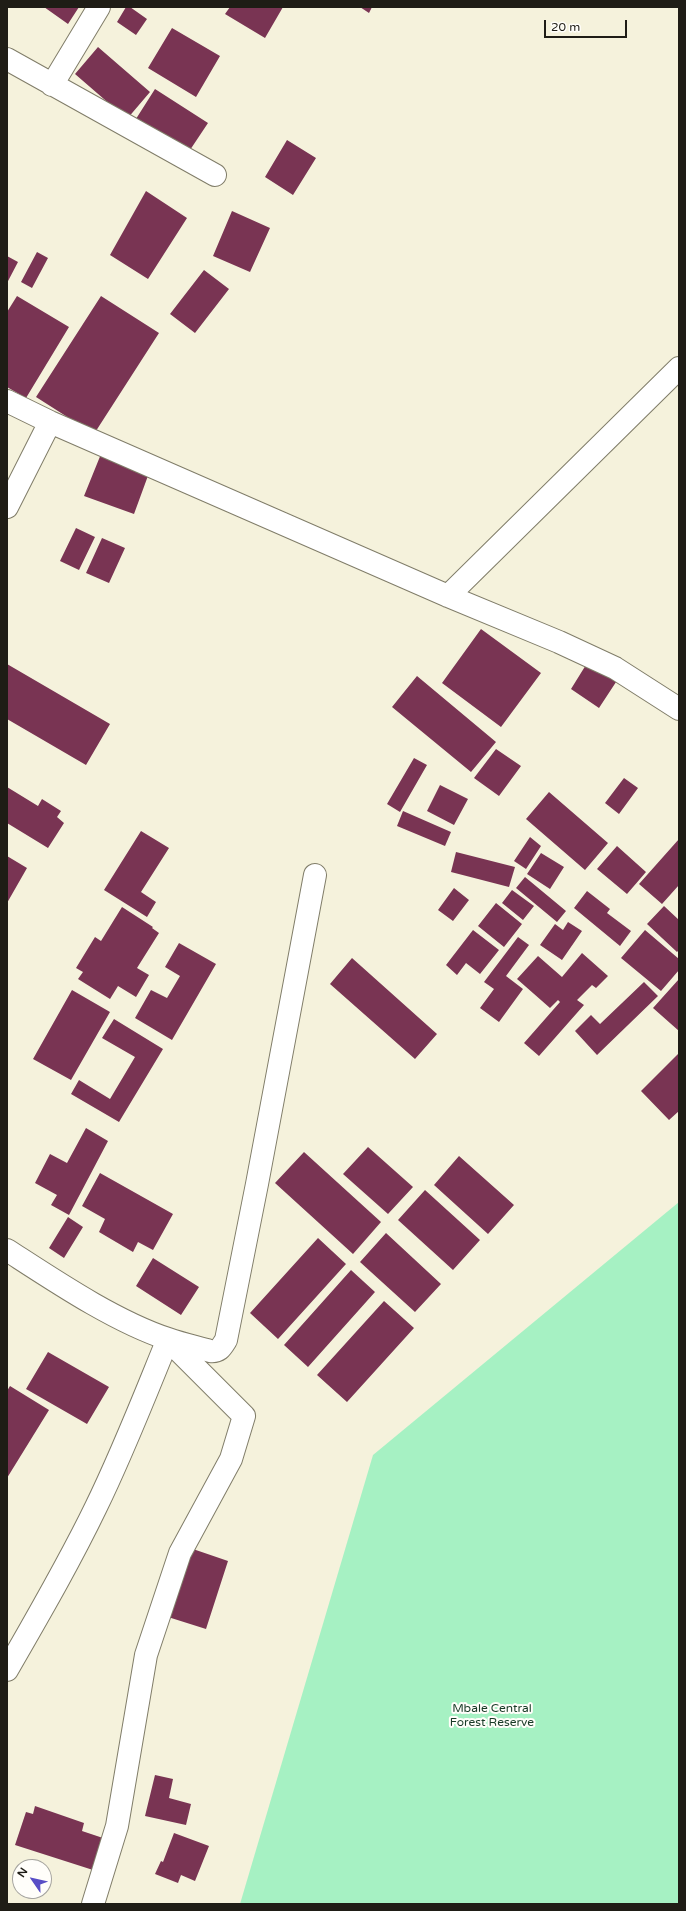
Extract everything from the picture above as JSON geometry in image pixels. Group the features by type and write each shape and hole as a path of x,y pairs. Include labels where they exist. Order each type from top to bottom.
{"street":[{"path":"52,85 99,7"},
{"path":"7,59 215,176"},
{"path":"448,596 679,368"},
{"path":"7,401 50,422 448,596 559,642 615,668 679,709"},
{"path":"7,507 50,422"},
{"path":"7,1250 85,1299 136,1325 168,1339 217,1351 220,1349 226,1340 315,875"},
{"path":"7,1670 45,1604 96,1507 133,1426 168,1339"},
{"path":"93,1904 117,1826 146,1654 180,1553 231,1459 244,1416 168,1339"}],"green space":[{"name":"Mbale Central Forest Reserve","path":"679,1202 679,1904 240,1904 373,1455"}],"building":[{"path":"44,7 79,7 68,24"},
{"path":"126,7 130,7 147,19 136,35 117,22"},
{"path":"230,7 283,7 265,38 225,14"},
{"path":"360,7 372,7 369,13"},
{"path":"172,28 220,56 196,97 148,68"},
{"path":"98,47 150,92 127,119 75,74"},
{"path":"155,89 208,123 186,156 134,122"},
{"path":"287,140 316,158 293,195 265,177"},
{"path":"146,191 187,218 148,279 110,255"},
{"path":"232,211 270,228 250,272 213,256"},
{"path":"37,252 48,258 32,288 21,282"},
{"path":"7,256 18,262 7,283"},
{"path":"204,270 229,289 195,333 170,314"},
{"path":"17,296 69,327 26,398 7,387 7,312"},
{"path":"101,296 159,333 94,434 36,397"},
{"path":"101,454 149,473 134,514 84,496"},
{"path":"76,528 95,537 79,570 60,561"},
{"path":"102,538 125,548 109,583 86,573"},
{"path":"481,629 541,673 501,727 442,683"},
{"path":"589,660 618,679 599,708 571,689"},
{"path":"7,664 110,724 86,765 7,719"},
{"path":"417,676 496,742 471,772 392,707"},
{"path":"496,749 521,766 499,796 474,778"},
{"path":"414,758 427,765 400,812 387,804"},
{"path":"624,778 638,788 619,814 605,803"},
{"path":"440,785 468,799 454,825 427,811"},
{"path":"7,787 38,806 42,799 61,811 57,817 64,823 48,848 7,823"},
{"path":"549,792 608,843 585,870 526,819"},
{"path":"403,811 451,832 445,846 397,826"},
{"path":"141,831 169,848 141,892 156,902 147,917 104,890"},
{"path":"530,837 541,846 526,869 514,861"},
{"path":"679,839 679,885 662,904 639,884"},
{"path":"617,846 646,872 627,894 597,869"},
{"path":"456,852 515,867 509,887 451,872"},
{"path":"541,853 564,867 550,889 527,874"},
{"path":"7,856 27,868 7,903"},
{"path":"525,877 566,911 557,922 516,888"},
{"path":"454,888 469,900 453,921 438,910"},
{"path":"512,890 534,906 523,920 502,903"},
{"path":"587,891 610,909 607,913 631,931 620,946 574,908"},
{"path":"496,903 522,924 504,947 478,926"},
{"path":"664,906 679,920 679,950 677,952 647,924"},
{"path":"122,907 153,927 152,928 159,933 137,968 149,975 136,997 118,986 110,999 78,979 83,972 76,968 95,937 101,941"},
{"path":"568,922 582,931 562,960 540,945 555,924 563,930"},
{"path":"473,930 499,950 480,974 466,963 457,975 446,965"},
{"path":"645,930 679,959 679,970 661,991 621,958"},
{"path":"518,937 529,945 506,976 523,989 499,1022 480,1008 494,989 484,982"},
{"path":"179,943 216,964 172,1040 135,1018 151,990 167,998 180,976 165,967"},
{"path":"582,953 608,976 596,988 592,985 577,1000 584,1005 539,1056 524,1043 560,1002 558,1000 550,1008 517,979 538,956 562,977"},
{"path":"352,958 437,1034 415,1059 330,984"},
{"path":"679,979 679,1031 653,1008"},
{"path":"644,982 658,996 597,1055 575,1031 591,1015 600,1024"},
{"path":"72,990 110,1012 71,1080 33,1059"},
{"path":"114,1019 163,1049 119,1122 71,1094 79,1080 110,1099 135,1057 102,1038"},
{"path":"679,1053 679,1111 669,1120 641,1091"},
{"path":"86,1128 108,1141 69,1215 51,1205 57,1195 35,1183 50,1154 67,1163"},
{"path":"368,1147 413,1187 388,1214 343,1174"},
{"path":"304,1152 381,1222 353,1254 275,1183"},
{"path":"459,1156 514,1205 488,1234 434,1185"},
{"path":"100,1173 173,1214 153,1250 138,1242 133,1252 99,1232 105,1219 82,1206"},
{"path":"425,1190 480,1240 453,1270 398,1220"},
{"path":"68,1217 83,1227 64,1258 49,1248"},
{"path":"386,1233 441,1284 415,1312 360,1262"},
{"path":"318,1238 346,1264 278,1339 250,1313"},
{"path":"153,1258 199,1287 181,1315 136,1286"},
{"path":"351,1270 375,1292 308,1367 284,1345"},
{"path":"384,1301 414,1328 347,1402 317,1375"},
{"path":"48,1352 109,1387 87,1424 26,1389"},
{"path":"10,1386 49,1410 7,1478 7,1391"},
{"path":"190,1548 228,1561 206,1629 168,1617"},
{"path":"155,1775 173,1779 169,1798 191,1804 186,1825 145,1816"},
{"path":"35,1806 84,1823 82,1831 103,1838 93,1870 15,1845 26,1812 33,1814"},
{"path":"174,1833 209,1846 195,1881 181,1875 178,1883 155,1874 161,1861 163,1862"}]}
